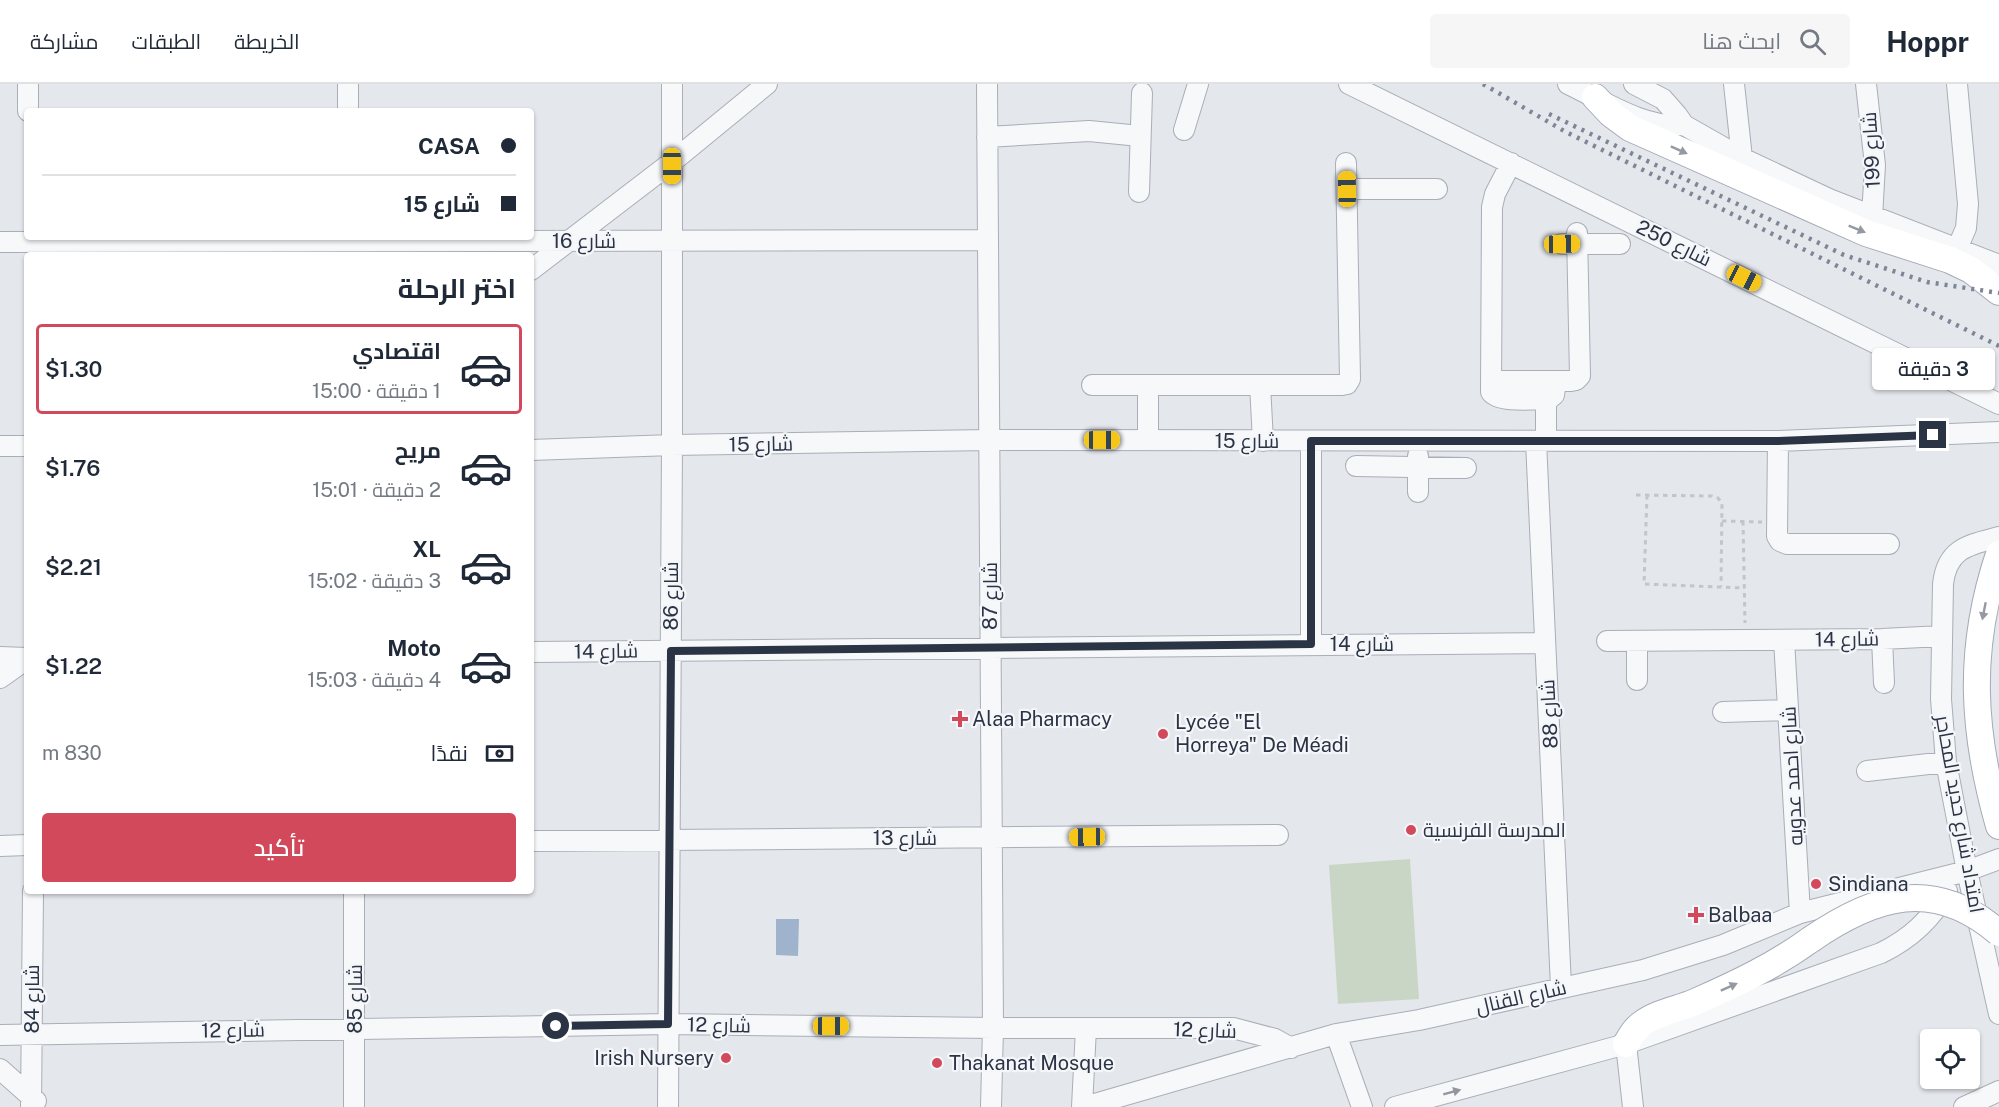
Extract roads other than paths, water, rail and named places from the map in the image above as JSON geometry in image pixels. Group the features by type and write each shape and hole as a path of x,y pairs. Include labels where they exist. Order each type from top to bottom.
{"main road":[{"path":"1595,97 1611,114 1641,133 1855,229 1897,245 1954,255 1999,292"},
{"path":"1999,554 1984,612 1978,649 1976,690 1983,760 1999,826"},
{"path":"1626,1044 1632,1033 1652,1017 1690,1005 1753,977 1845,918 1883,902 1905,898 1927,898 1956,904 1999,933"}],"street":[{"path":"28,84 28,108"},
{"path":"348,84 348,108"},
{"name":"شارع 86","path":"668,1107 672,84"},
{"path":"534,268 672,162 767,84"},
{"name":"شارع 87","path":"987,84 993,1028 991,1107"},
{"path":"1184,130 1198,84"},
{"name":"شارع 250","path":"1349,84 1999,404"},
{"path":"1568,84 1654,124 1684,125"},
{"path":"1634,84 1663,99 1684,125 1742,158 1954,255 1999,265"},
{"path":"1734,84 1742,158"},
{"name":"شارع 199","path":"1866,84 1875,165 1872,217"},
{"path":"1954,255 1966,228 1968,204 1957,84"},
{"path":"1139,192 1142,93"},
{"path":"987,137 1089,131 1140,136"},
{"path":"1092,385 1347,384 1350,380 1346,163"},
{"path":"1511,163 1495,194 1492,207 1491,392 1497,398 1546,399 1554,395 1556,381"},
{"path":"1347,189 1437,189"},
{"name":"شارع 16","path":"0,242 29,245 988,240"},
{"path":"1492,381 1576,380 1581,370 1572,240 1620,244"},
{"path":"1148,385 1148,440"},
{"path":"1260,385 1263,441"},
{"name":"شارع 88","path":"1546,399 1541,441 1545,643 1561,987"},
{"name":"شارع 15","path":"534,450 989,440 1778,441 1999,432"},
{"path":"1311,441 1311,644"},
{"path":"1418,441 1418,492"},
{"path":"1778,441 1778,539 1784,544 1889,544"},
{"path":"0,446 24,446"},
{"path":"1356,466 1466,468"},
{"name":"امتداد شارع حديد المحاجر","path":"1999,537 1966,546 1951,558 1944,575 1941,699 1946,762 1961,873 1999,1014"},
{"name":"شارع 14","path":"1607,641 1882,639 1942,636"},
{"path":"1882,639 1884,683"},
{"name":"شارع احمد عدويه","path":"1784,640 1800,913"},
{"path":"1636,641 1637,680"},
{"name":"شارع 14","path":"534,652 1545,643"},
{"path":"0,657 24,658"},
{"path":"0,678 24,660"},
{"path":"1723,712 1788,710"},
{"path":"1867,771 1946,762"},
{"name":"شارع 13","path":"534,841 1278,835"},
{"path":"0,846 24,845"},
{"name":"شارع القنال","path":"1083,1107 1336,1034 1419,1020 1643,970 1722,945 1800,913 1961,873 1999,859"},
{"path":"1395,1107 1626,1044 1881,953 1908,938 1931,916 1961,873"},
{"name":"شارع 84","path":"33,894 32,1033 36,1104"},
{"name":"شارع 85","path":"354,894 354,1107"},
{"name":"شارع 12","path":"0,1035 668,1024 1233,1028 1275,1039 1291,1048"},
{"path":"1083,1107 1086,1028"},
{"path":"1336,1034 1362,1107"},
{"path":"1626,1044 1633,1107"},
{"path":"0,1069 36,1104"},
{"path":"1964,1107 1999,1090"}],"water":[{"path":"776,919 799,919 798,956 776,955"}],"railway":[{"path":"1483,84 1564,131 1999,346"},
{"path":"1549,114 1844,255 1927,282 1999,293"}],"place":[{"name":"Alaa Pharmacy","path":"960,719"},
{"name":"Lycée \"El Horreya\" De Méadi","path":"1163,734"},
{"name":"المدرسة الفرنسية","path":"1411,830"},
{"name":"Sindiana","path":"1816,884"},
{"name":"Balbaa","path":"1696,915"},
{"name":"Irish Nursery","path":"726,1058"},
{"name":"Thakanat Mosque","path":"937,1063"}]}
